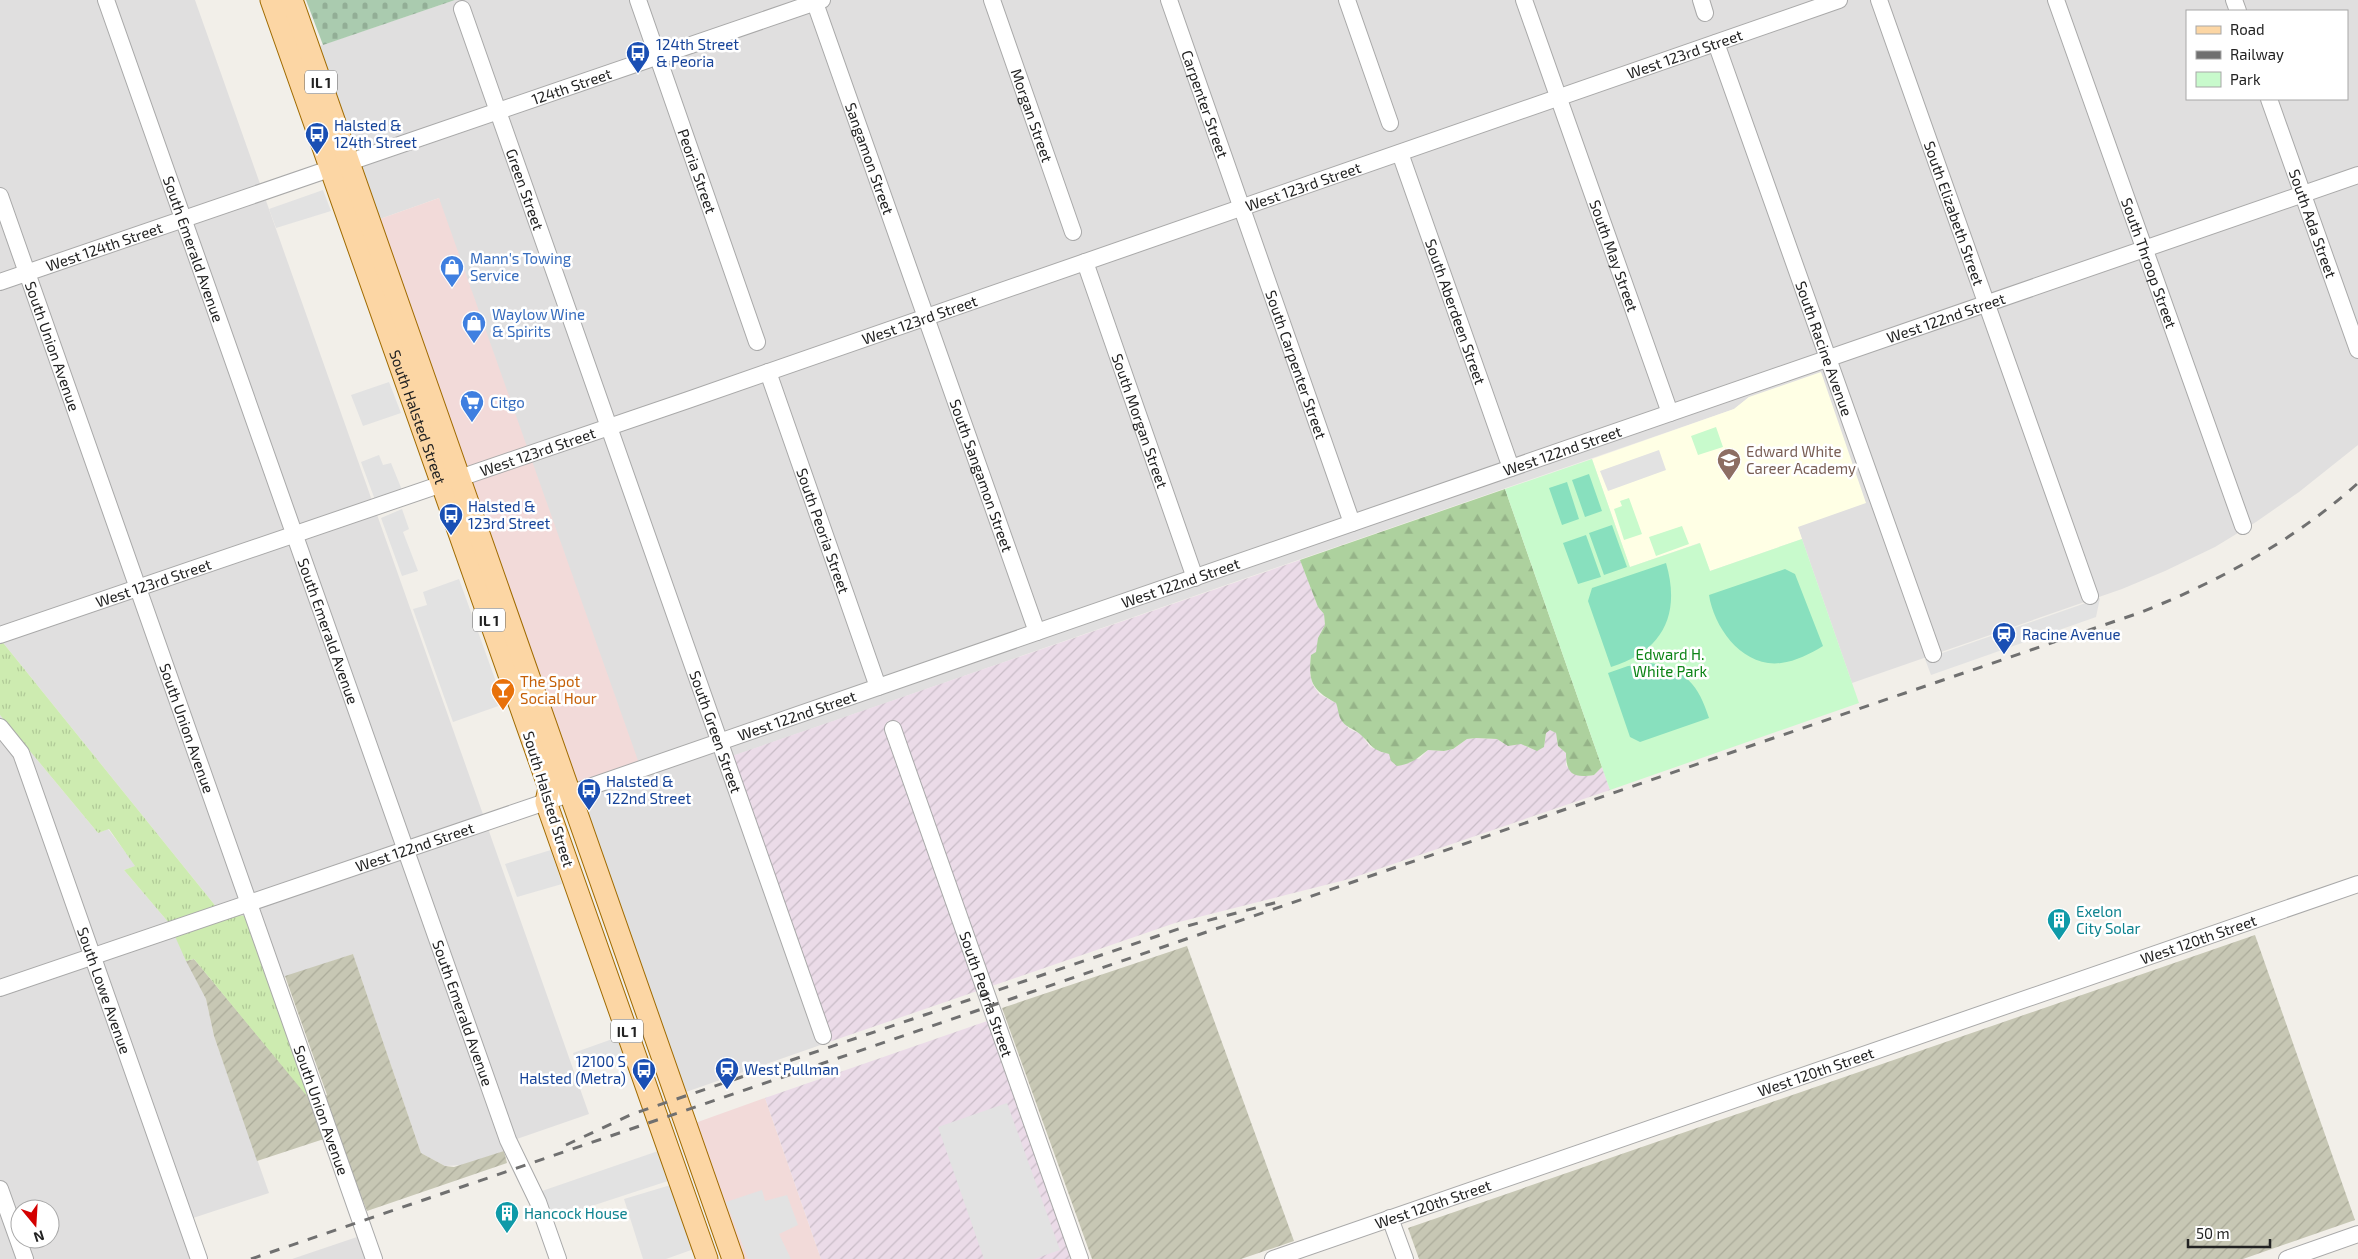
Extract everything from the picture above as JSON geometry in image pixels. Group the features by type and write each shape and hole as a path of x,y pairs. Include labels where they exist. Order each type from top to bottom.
{"main road":[{"name":"South Halsted Street","path":"272,0 340,166 451,482 569,794 733,1259"},
{"name":"South Halsted Street","path":"292,0 340,166"},
{"name":"South Halsted Street","path":"451,482 549,788 546,802 708,1259"}],"street":[{"name":"South Emerald Avenue","path":"106,0 508,1140 538,1202 558,1259"},
{"name":"Peoria Street","path":"638,0 757,342"},
{"name":"Morgan Street","path":"992,0 1073,232"},
{"name":"Carpenter Street","path":"1169,0 1242,207"},
{"path":"1347,0 1390,123"},
{"name":"South May Street","path":"1524,0 1670,413"},
{"name":"West 123rd Street","path":"2,632 139,588 451,482 1839,0"},
{"name":"South Elizabeth Street","path":"1879,0 2090,596"},
{"name":"South Throop Street","path":"2056,0 2243,526"},
{"name":"124th Street","path":"340,166 816,1"},
{"name":"Sangamon Street","path":"816,1 925,317"},
{"name":"Green Street","path":"462,9 609,427"},
{"name":"South Racine Avenue","path":"1716,43 1932,654"},
{"name":"South Ada Street","path":"2269,100 2358,350"},
{"name":"South Aberdeen Street","path":"1400,153 1511,468"},
{"name":"West 124th Street","path":"0,282 340,166"},
{"name":"West 122nd Street","path":"0,988 546,802 2358,175"},
{"name":"South Union Avenue","path":"0,196 374,1259"},
{"name":"South Carpenter Street","path":"1242,207 1352,523"},
{"name":"South Morgan Street","path":"1085,262 1195,578"},
{"name":"South Sangamon Street","path":"925,317 1037,632"},
{"name":"South Peoria Street","path":"768,372 878,687"},
{"name":"South Green Street","path":"609,427 823,1036"},
{"name":"South Lowe Avenue","path":"0,726 21,753 199,1259"},
{"name":"South Peoria Street","path":"894,729 1080,1259"},
{"name":"West 120th Street","path":"1273,1259 2358,884"},
{"path":"0,1189 24,1259"},
{"path":"1390,1218 1405,1259"},
{"path":"2287,1259 2358,1234"}],"shaded area":[{"path":"0,0 195,0 589,1114 511,1141 514,1148 463,1165 445,1166 421,1153 353,954 270,982 226,919 0,639"},
{"path":"455,0 2358,0 2358,445 2299,492 2256,522 2215,547 2165,571 2122,589 1852,683 1802,539 1749,397 1734,409 727,758 829,1042 683,1093 579,790 439,198 377,220 319,46"},
{"path":"323,190 331,211 276,228 269,209"},
{"path":"439,198 641,769 579,790 377,220"},
{"name":"Edward White Career Academy","path":"1821,372 1866,503 1798,527 1802,539 1710,571 1699,543 1630,567 1592,459 1734,409 1749,397"},
{"path":"389,382 401,413 363,426 351,395"},
{"path":"1659,450 1666,470 1608,491 1600,471"},
{"path":"379,455 383,465 391,463 402,490 375,500 361,462"},
{"path":"402,509 409,529 403,532 418,571 402,576 381,518"},
{"path":"1300,560 1318,607 1324,614 1325,625 1321,632 1316,653 1311,655 1310,675 1313,685 1319,694 1336,703 1341,718 1349,729 1361,734 1370,747 1389,754 1419,759 1428,750 1444,751 1453,749 1467,739 1476,738 1497,739 1503,743 1521,743 1529,748 1544,747 1546,733 1550,729 1556,733 1558,746 1566,753 1566,766 1586,776 1594,775 1602,767 1610,790 1349,879 1175,923 829,1042 726,758"},
{"path":"459,579 504,704 453,722 413,609 427,605 423,592"},
{"path":"2100,598 2096,617 1931,675 1925,659"},
{"path":"0,715 98,833 108,829 136,866 124,870 169,923 206,999 214,1036 269,1193 187,1220 199,1255 189,1259 0,1259"},
{"path":"551,850 562,884 517,897 505,864"},
{"path":"2255,935 2355,1220 2243,1259 1419,1259 1408,1228"},
{"path":"1187,946 1294,1241 1241,1259 1092,1259 1002,1008"},
{"path":"353,954 421,1153 445,1166 454,1167 504,1151 507,1163 367,1211 336,1135 257,1161 214,1036 206,999 186,961 194,959 312,1101 327,1095 285,976"},
{"path":"993,1019 1078,1259 821,1259 765,1098"},
{"path":"621,1036 627,1055 580,1073 573,1053"},
{"path":"765,1098 821,1259 743,1259 695,1123"},
{"path":"1007,1103 1060,1250 1034,1259 984,1259 938,1127"},
{"path":"661,1150 671,1180 552,1219 542,1191"},
{"path":"674,1184 694,1249 666,1259 643,1259 624,1199"},
{"path":"762,1190 765,1201 787,1195 798,1225 779,1234 791,1259 748,1259 726,1202"},
{"path":"360,1236 368,1259 292,1259"}],"green space":[{"path":"306,0 455,0 323,45"},
{"path":"1716,427 1723,447 1698,455 1691,436"},
{"name":"Edward H. White Park","path":"1592,459 1630,567 1700,543 1710,571 1802,539 1859,703 1610,790 1505,489"},
{"path":"1589,474 1602,511 1585,517 1572,480"},
{"path":"1567,482 1579,519 1562,525 1549,488"},
{"path":"1505,489 1602,767 1594,775 1581,776 1572,773 1566,760 1566,753 1558,746 1556,733 1550,730 1546,733 1544,747 1537,751 1521,744 1508,746 1497,739 1476,738 1467,739 1453,749 1444,751 1428,750 1411,762 1397,766 1391,761 1389,754 1375,749 1358,733 1344,724 1340,718 1336,703 1322,694 1311,679 1311,655 1316,652 1318,638 1325,625 1324,614 1318,607 1300,560"},
{"path":"1629,498 1642,534 1624,540 1614,509 1622,506 1620,501"},
{"path":"1612,525 1627,567 1604,575 1589,533"},
{"path":"1682,526 1689,544 1656,556 1649,537"},
{"path":"1586,535 1601,577 1578,584 1563,543"},
{"path":"1666,563 1671,599 1669,614 1664,628 1655,641 1644,651 1629,660 1611,667 1588,601 1592,588"},
{"path":"1785,569 1795,574 1823,646 1792,661 1767,663 1754,659 1733,643 1717,620 1709,595"},
{"path":"0,639 226,919 237,915 247,916 311,1101 194,959 186,961 169,923 124,870 135,866 109,829 98,833 0,715"},
{"path":"1650,663 1673,669 1689,680 1700,697 1709,718 1640,742 1630,737 1608,673 1628,666"}],"railway":[{"path":"251,1259 2139,613 2198,588 2254,558 2308,523 2358,483"},
{"path":"566,1145 630,1115 653,1107 1187,926 1278,902"}],"place":[{"name":"124th Street & Peoria","path":"638,74"},
{"name":"Halsted & 124th Street","path":"317,155"},
{"name":"Mann's Towing Service","path":"452,288"},
{"name":"Waylow Wine & Spirits","path":"474,344"},
{"name":"Citgo","path":"472,423"},
{"name":"Edward White Career Academy","path":"1729,481"},
{"name":"Halsted & 123rd Street","path":"451,536"},
{"name":"Racine Avenue","path":"2004,655"},
{"name":"The Spot Social Hour","path":"503,711"},
{"name":"Halsted & 122nd Street","path":"589,811"},
{"name":"Exelon City Solar","path":"2059,941"},
{"name":"West Pullman","path":"727,1090"},
{"name":"12100 S Halsted (Metra)","path":"644,1091"},
{"name":"Hancock House","path":"507,1234"}]}
